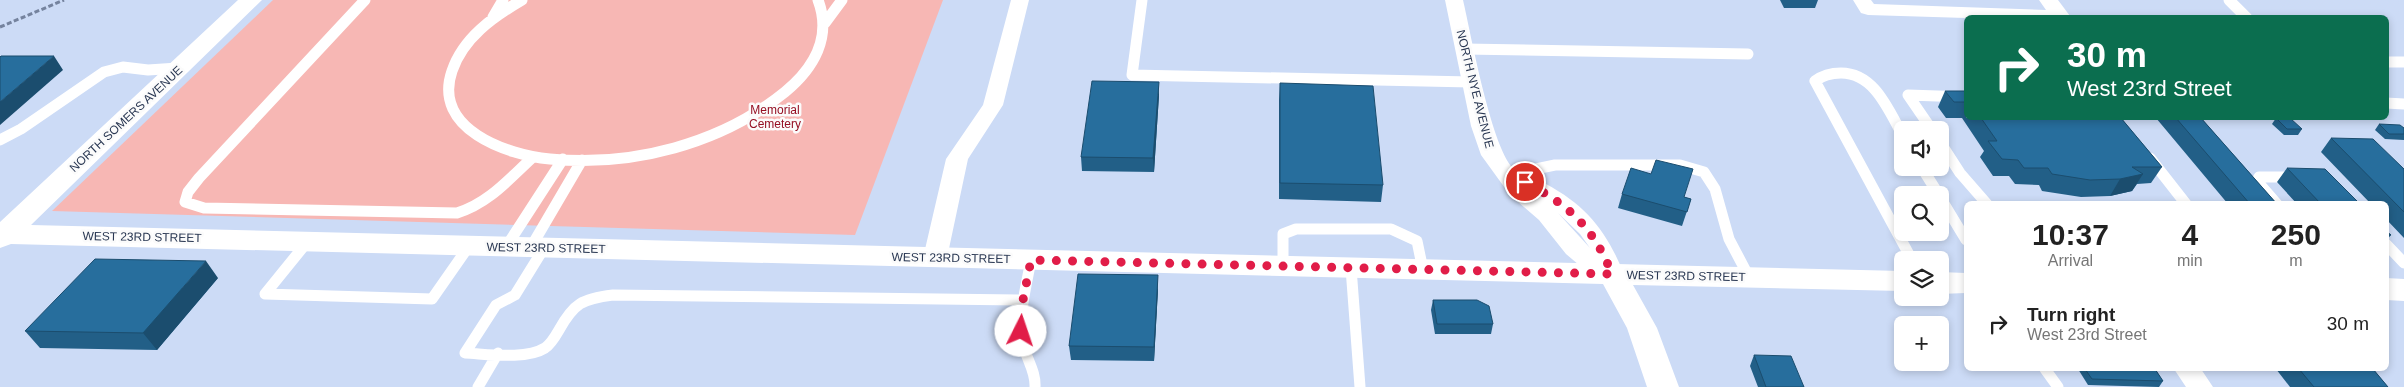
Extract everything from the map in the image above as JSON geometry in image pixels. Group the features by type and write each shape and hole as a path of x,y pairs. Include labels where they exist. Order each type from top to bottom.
{"main road":[{"name":"NORTH SOMERS AVENUE","path":"1,236 251,0"},
{"name":"WEST 23RD STREET","path":"1,236 308,241 1894,282"},
{"path":"1612,274 1642,328 1662,387"},
{"path":"1949,282 1964,283"},
{"path":"2389,289 2404,290"}],"street":[{"path":"935,258 957,159 993,105 1020,0"},
{"name":"NORTH NYE AVENUE","path":"1454,0 1471,82 1488,149 1518,190 1556,224 1574,248 1593,264 1612,274"},
{"path":"1862,0 1868,9 2041,15"},
{"path":"2048,0 2060,15"},
{"path":"2188,371 2200,387"}],"lane":[{"path":"365,0 199,178 188,192 185,202 189,205 204,208 458,213 470,210 482,203 533,157"},
{"path":"491,21 503,0"},
{"path":"522,0 491,21 471,39 459,55 451,73 450,100 461,122 478,136 497,147 533,157 562,160 632,156 683,145 710,136 757,113 789,90 808,69 822,44 825,23 818,0"},
{"path":"825,23 842,0"},
{"path":"1142,0 1132,76 1471,82"},
{"path":"2229,0 2244,15"},
{"path":"1464,49 1748,54"},
{"path":"2389,62 2404,62"},
{"path":"0,140 21,130 91,79 109,70 123,68 148,70 180,68"},
{"path":"1894,121 1872,84 1862,76 1845,72 1822,74 1815,81 1818,90 1907,251"},
{"path":"1926,121 1908,95 1964,97"},
{"path":"2389,103 2404,104"},
{"path":"2140,146 2184,201"},
{"path":"1949,156 1960,173 1985,201"},
{"path":"562,160 527,247 515,295 496,305 465,353 528,353 544,349 554,340 572,307 588,298 612,295 1023,300"},
{"path":"527,247 582,160"},
{"path":"1506,175 1555,164 1680,165 1704,172 1715,189 1729,239 1749,277"},
{"path":"2274,201 2257,181 2259,177 2306,177"},
{"path":"1949,211 1964,237"},
{"path":"1283,266 1283,234 1296,228 1390,229 1417,241 1423,270"},
{"path":"308,241 265,294 432,299 469,246"},
{"path":"2389,247 2404,263"},
{"path":"1031,260 1023,300 1021,331 1023,347 1034,367 1036,387"},
{"path":"1351,268 1360,387"},
{"path":"478,387 498,354"},
{"path":"2046,371 2058,387"}],"path":[{"path":"0,27 64,0"}],"green space":[{"name":"Memorial Cemetery","path":"273,0 943,0 855,235 52,211"}],"building":[{"path":"1,56 54,56 0,102"},
{"path":"1092,81 1159,82 1153,158 1081,157"},
{"path":"1280,83 1373,86 1383,185 1280,183"},
{"path":"1945,91 1964,91 1964,102 1954,102"},
{"path":"1982,120 2123,120 2162,167 2132,167 2143,174 2120,179 2090,180 2052,174 2048,168 2024,168 2018,160 2002,159 1988,141 1997,141"},
{"path":"2178,120 2203,120 2274,201 2247,201"},
{"path":"2278,120 2292,120 2302,129 2287,129"},
{"path":"2379,124 2400,125 2404,128 2404,134 2389,134"},
{"path":"2331,138 2373,139 2404,169 2404,212"},
{"path":"1656,160 1693,169 1684,197 1691,199 1687,212 1622,194 1631,168 1651,174"},
{"path":"2287,168 2325,169 2357,201 2318,201"},
{"path":"95,259 206,261 143,333 25,331"},
{"path":"1078,274 1158,275 1154,347 1069,346"},
{"path":"1433,300 1477,300 1489,306 1493,324 1437,324"},
{"path":"1754,355 1791,356 1804,387 1766,387"},
{"path":"2086,371 2156,371 2163,381 2092,379"},
{"path":"2301,371 2375,371 2388,387 2314,387"}],"route":[{"path":"1021,331 1023,300 1031,260 1612,274 1604,254 1588,229 1558,202 1525,182"}]}
